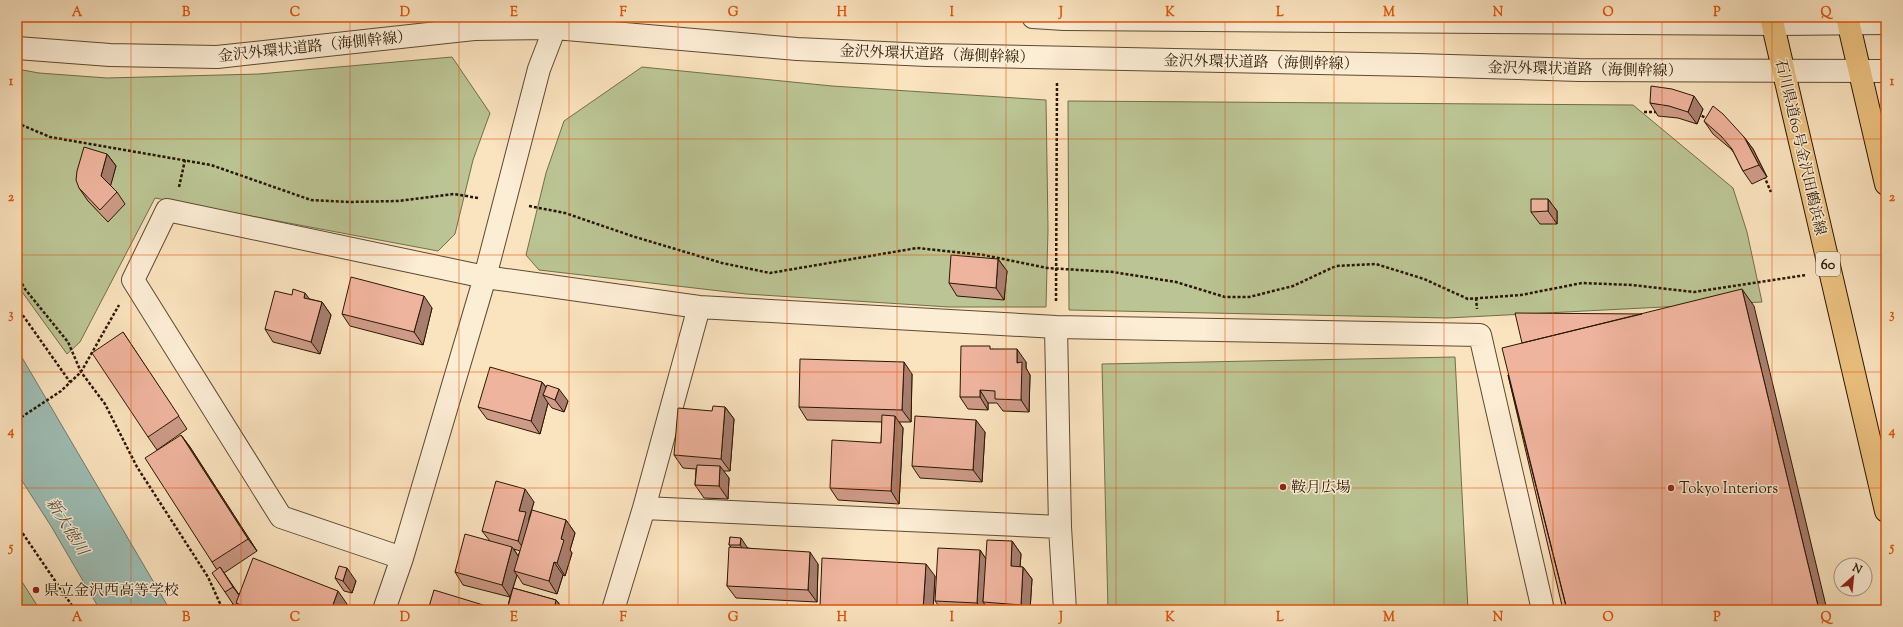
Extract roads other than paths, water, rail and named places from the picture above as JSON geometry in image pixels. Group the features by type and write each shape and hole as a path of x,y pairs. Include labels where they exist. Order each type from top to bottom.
{"main road":[{"path":"1848,20 1886,184"},
{"name":"石川県道60号金沢田鶴浜線","path":"1772,21 1886,511"}],"street":[{"path":"1033,17 1772,21 1848,20 1886,23"},
{"path":"384,610 402,558 485,277 539,69 557,23"},
{"name":"金沢外環状道路（海側幹線）","path":"17,48 110,55 217,57 474,29 557,23 797,49 927,55 1579,70 1886,71"},
{"path":"402,558 281,517 133,280 167,210 485,277 699,307 1056,327 1480,335 1543,610"},
{"path":"613,610 644,508 699,307"},
{"path":"1056,327 1060,527 1065,610"},
{"path":"644,508 1060,527"}],"water":[{"name":"新大徳川","path":"17,349 170,610 100,610 51,526 17,473"}],"place":[{"name":"鞍月広場","path":"1283,487"},
{"name":"Tokyo Interiors","path":"1671,488"},
{"name":"県立金沢西高等学校","path":"36,590"}]}
